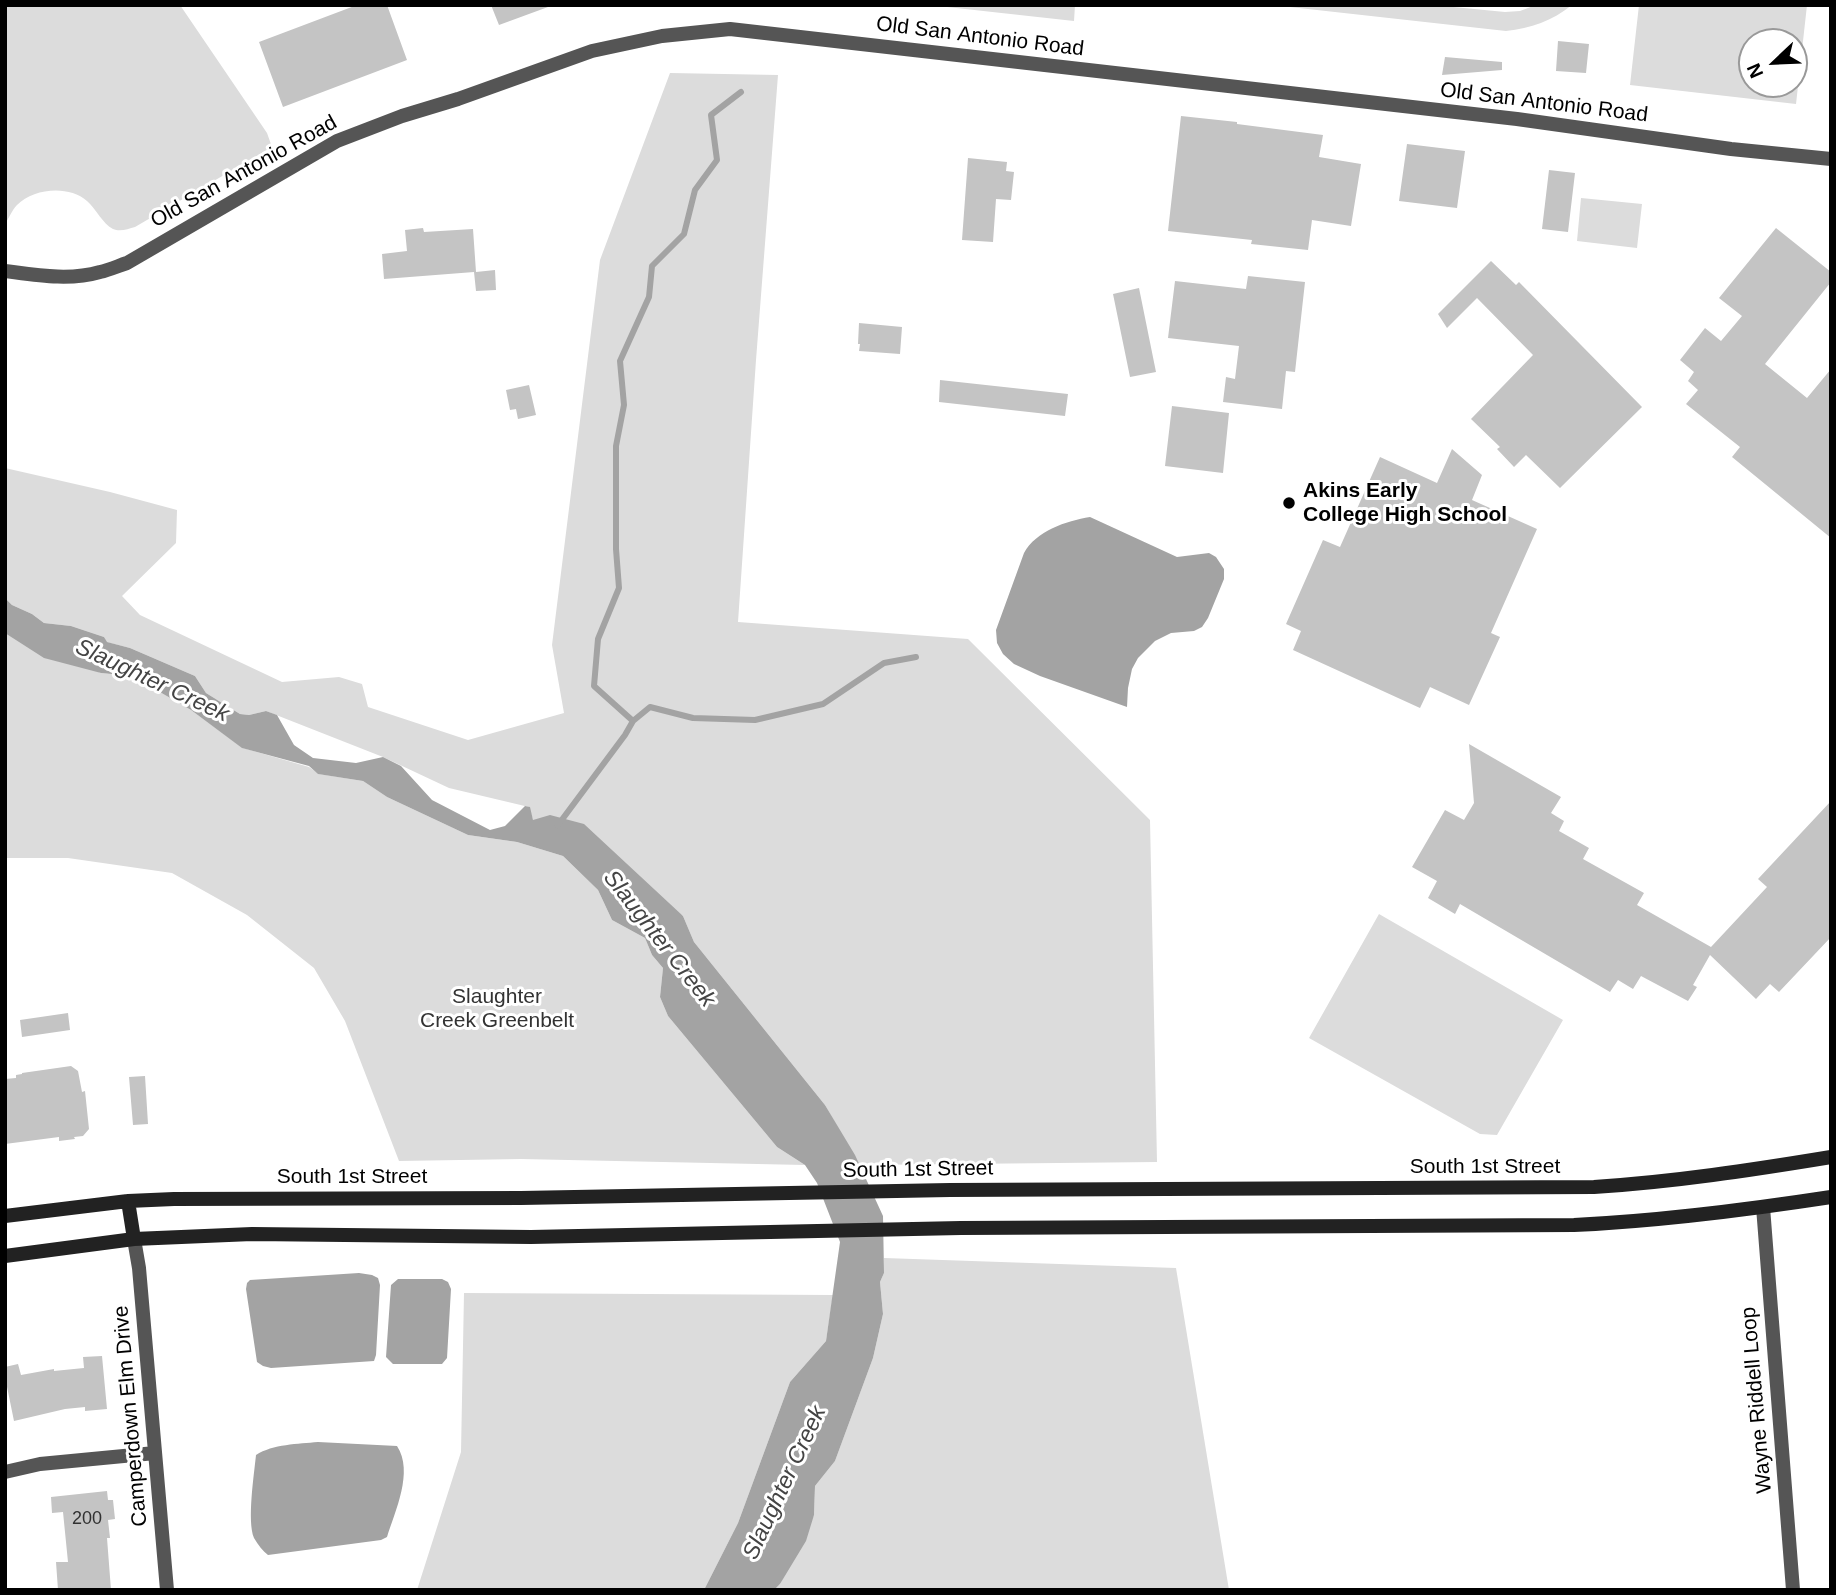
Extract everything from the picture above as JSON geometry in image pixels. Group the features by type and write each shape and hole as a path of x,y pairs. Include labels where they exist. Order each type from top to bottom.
{"main road":[{"name":"South 1st Street","path":"5,1216 128,1201 273,1198 521,1198 950,1190 1594,1187 1756,1170 1831,1157"},
{"path":"5,1256 134,1239 253,1234 531,1237 961,1228 1574,1225 1638,1222 1763,1208 1831,1197"},
{"path":"128,1201 134,1239"}],"street":[{"name":"Old San Antonio Road","path":"5,271 43,276 99,273 127,263 337,141 593,51 662,36 730,29 1517,118 1731,149 1831,159"},
{"name":"Wayne Riddell Loop","path":"1763,1208 1793,1590"},
{"name":"Camperdown Elm Drive","path":"134,1239 139,1268 167,1590"},
{"path":"5,1472 40,1464 155,1453"}],"green space":[{"path":"5,5 180,5 267,133 272,147 130,229 113,229 87,201 71,192 61,191 42,192 24,199 15,207 5,224"},
{"path":"929,5 1075,5 1074,21"},
{"path":"1272,5 1433,5 1505,12 1520,11 1536,5 1572,5 1541,23 1506,31"},
{"path":"1639,5 1807,5 1804,28 1738,28 1738,97 1630,85"},
{"path":"670,73 778,75 738,622 968,639 1150,820 1157,1162 859,1165 825,1105 694,942 683,916 533,820 529,807 449,788 383,757 266,711 240,714 206,693 195,676 130,648 106,642 104,637 71,626 44,623 12,605 5,598 5,468 177,510 176,543 122,596 140,615 282,682 339,677 362,684 368,707 468,740 564,713 552,645 600,260"},
{"path":"1744,98 1797,98 1796,104"},
{"path":"1581,198 1642,204 1637,248 1577,241"},
{"name":"Slaughter Creek Greenbelt","path":"5,633 101,673 132,676 191,710 243,748 309,767 319,774 363,781 387,797 468,835 517,842 563,856 598,890 612,920 645,938 652,955 663,968 660,997 668,1016 777,1147 805,1165 521,1159 399,1161 345,1021 314,968 247,915 172,873 68,858 5,858"},
{"path":"1379,914 1563,1020 1497,1135 1480,1134 1309,1038"},
{"path":"884,1258 1176,1268 1229,1590 774,1590 780,1584 814,1515 815,1486 835,1461 873,1358 883,1314 880,1282 884,1273"},
{"path":"464,1293 833,1295 826,1341 790,1382 738,1523 704,1590 417,1590 461,1452"}],"water":[{"path":"1090,517 1177,557 1209,553 1216,557 1224,569 1224,579 1202,627 1194,631 1171,633 1155,641 1138,658 1132,669 1127,707 1014,664 1003,654 997,643 996,630 1029,545 1052,528"},
{"name":"Slaughter Creek","path":"5,598 12,605 44,623 71,626 104,637 107,642 130,648 195,676 206,693 240,714 266,711 277,715 294,745 313,758 356,763 383,757 401,766 432,800 490,830 505,826 525,806 530,807 533,820 550,815 584,824 683,916 694,942 825,1105 855,1155 883,1216 884,1273 880,1282 883,1314 873,1358 835,1461 815,1486 814,1515 806,1541 774,1590 704,1590 738,1523 790,1382 826,1341 840,1242 817,1183 805,1165 777,1147 668,1016 660,997 663,968 652,955 645,938 612,920 598,890 563,856 517,842 468,835 387,797 363,781 318,774 309,766 242,748 191,710 132,676 101,673 44,658 5,633"},
{"path":"359,1273 378,1278 380,1285 374,1361 271,1368 257,1362 246,1289 250,1280"},
{"path":"398,1279 442,1279 448,1282 451,1289 447,1358 442,1364 393,1364 386,1357 391,1285"},
{"path":"318,1442 397,1446 402,1456 403,1479 387,1537 268,1555 254,1538 252,1530 256,1455 278,1447"}],"building":[{"path":"357,5 387,5 407,60 283,107 259,42"},
{"path":"491,5 547,5 548,7 499,25"},
{"path":"1558,41 1589,44 1586,73 1556,71"},
{"path":"1445,57 1502,62 1502,70 1442,75"},
{"path":"1181,116 1323,135 1319,157 1361,164 1351,226 1312,220 1308,250 1251,244 1252,240 1168,231"},
{"path":"1407,144 1465,151 1457,208 1399,201"},
{"path":"968,158 1007,162 1006,171 1014,172 1011,200 996,199 993,242 962,240"},
{"path":"1549,170 1575,173 1568,232 1542,229"},
{"path":"423,228 424,232 473,229 476,272 495,270 496,290 476,291 474,272 384,279 382,254 407,251 405,230"},
{"path":"1776,228 1831,272 1831,282 1765,364 1807,398 1831,369 1831,538 1732,457 1740,447 1686,404 1698,390 1688,381 1694,372 1680,360 1705,328 1721,341 1742,316 1719,298"},
{"path":"1491,261 1516,285 1519,282 1642,407 1560,488 1526,455 1514,467 1497,449 1500,447 1471,419 1533,355 1477,298 1447,328 1438,314"},
{"path":"1248,276 1305,282 1295,372 1286,371 1282,409 1223,402 1226,377 1235,379 1239,346 1168,338 1175,281 1246,289"},
{"path":"1139,288 1156,372 1130,377 1113,294"},
{"path":"859,323 902,327 900,354 859,351"},
{"path":"940,380 1068,394 1065,416 939,402"},
{"path":"529,385 536,415 518,419 516,409 510,410 506,390"},
{"path":"1172,406 1229,413 1223,473 1165,466"},
{"path":"1452,449 1482,475 1472,500 1537,529 1491,633 1500,637 1469,705 1430,687 1420,708 1293,650 1301,631 1286,624 1323,540 1340,547 1380,457 1437,483"},
{"path":"1469,744 1561,797 1551,813 1564,821 1559,831 1589,848 1583,859 1644,893 1637,905 1711,947 1767,887 1758,879 1831,801 1831,937 1779,992 1770,984 1756,999 1710,955 1693,985 1697,987 1688,1001 1641,976 1633,989 1618,980 1610,992 1460,904 1455,914 1428,898 1437,881 1412,867 1445,810 1464,820 1474,803"},
{"path":"68,1013 70,1030 22,1037 20,1020"},
{"path":"71,1066 78,1071 82,1092 85,1091 89,1129 83,1136 74,1137 75,1139 59,1141 59,1137 5,1144 5,1079 16,1078 16,1075 22,1073"},
{"path":"145,1076 148,1124 133,1125 129,1077"},
{"path":"102,1356 107,1409 65,1409 14,1421 5,1367 18,1364 21,1375 54,1369 84,1368 83,1357"},
{"path":"107,1491 108,1500 113,1500 115,1519 108,1520 111,1590 58,1590 56,1562 68,1562 63,1512 52,1513 51,1497"}],"waterway":[{"path":"558,825 633,721 594,686 598,639 619,588 616,549 616,446 624,405 620,361 649,297 652,266 684,234 695,190 717,160 711,115 741,92"},
{"path":"633,721 650,707 693,718 755,720 823,704 884,663 916,657"}],"place":[{"name":"Akins Early College High School","path":"1289,503"}]}
